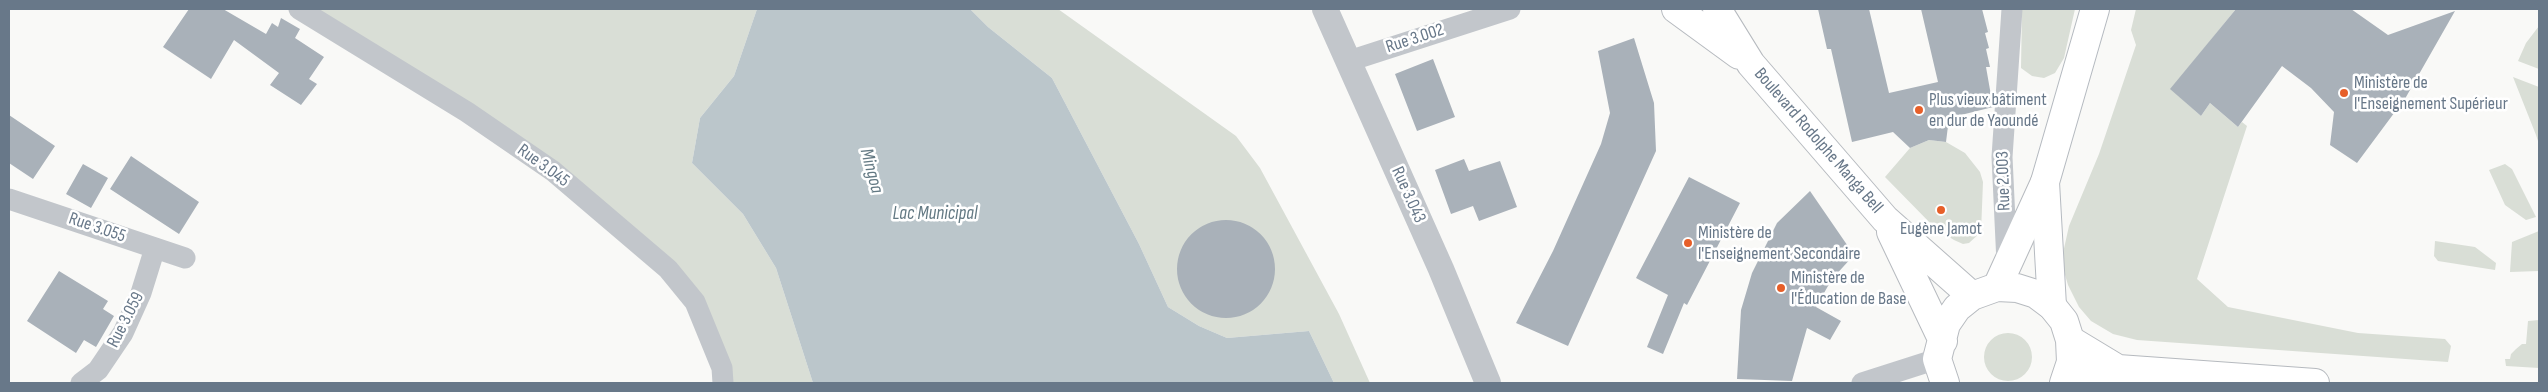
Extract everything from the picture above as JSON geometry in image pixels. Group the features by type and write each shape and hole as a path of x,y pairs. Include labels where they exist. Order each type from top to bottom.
{"main road":[{"path":"1676,9 1751,64"},
{"path":"1717,9 1751,64"},
{"path":"1942,361 1946,324 1957,308 2002,276 2045,182 2095,9"},
{"name":"Boulevard Rodolphe Manga Bell","path":"1751,64 1885,219"},
{"path":"2045,182 2052,306"},
{"path":"1885,219 1972,296"},
{"path":"1885,219 1942,361"},
{"path":"2002,276 2017,288 2036,294 2052,306 2064,321 2070,340 2071,362 2064,383"},
{"path":"2070,340 2118,369"},
{"path":"2064,383 2118,369 2315,383"}],"street":[{"name":"Rue 3.045","path":"299,9 467,112 545,166 655,257 668,269 695,302 722,368 723,383"},
{"name":"Rue 3.043","path":"1325,9 1349,60 1488,383"},
{"name":"Rue 3.002","path":"1349,60 1510,9"},
{"name":"Rue 2.003","path":"2002,276 2002,157 2012,9"},
{"name":"Rue 3.055","path":"9,199 185,258"},
{"name":"Rue 3.059","path":"81,383 98,370 123,333 141,293 155,248"},
{"path":"1862,383 1942,361"}],"shaded area":[{"path":"296,9 757,9 734,76 700,118 692,163 743,214 776,268 813,383 725,383 698,297 616,218"},
{"path":"970,9 1058,9 1236,136 1260,168 1339,314 1370,383 1334,383 1309,331 1227,338 1199,326 1168,307 1139,244 1052,78 988,27"},
{"path":"2022,9 2075,9 2064,58 2055,73 2044,78 2032,76 2021,68"},
{"path":"2136,9 2236,9 2171,89 2201,116 2210,103 2238,127 2242,122 2247,126 2197,279 2228,307 2358,333 2445,339 2451,346 2448,362 2137,340 2113,334 2091,321 2079,307 2068,285 2063,268 2063,253 2069,226 2099,154 2136,45 2131,30"},
{"path":"2539,26 2539,69 2518,61 2526,43"},
{"path":"2513,77 2539,87 2539,144 2536,135"},
{"path":"1929,140 1946,142 1965,153 1980,172 1983,182 1981,232 1969,243 1963,244 1935,228 1885,177 1910,148"},
{"path":"2505,164 2512,169 2536,217 2526,220 2505,205 2489,170"},
{"path":"2539,231 2539,271 2510,272 2512,242"},
{"path":"2435,241 2475,247 2496,263 2495,270 2438,261 2434,256"},
{"path":"2539,320 2539,368 2506,366 2505,359 2510,359 2511,354 2516,349 2522,344 2526,344 2528,321"},
{"path":"2008,333 2017,335 2025,340 2030,348 2032,357 2030,366 2025,374 2017,379 2008,381 1999,379 1991,374 1986,366 1984,357 1986,348 1991,340 1999,335"}],"water":[{"name":"Lac Municipal","path":"757,9 970,9 988,27 1052,78 1139,244 1168,307 1199,326 1227,338 1309,331 1334,383 813,383 776,268 743,214 692,163 700,118 734,76"}],"building":[{"path":"189,9 223,9 266,34 272,23 278,27 281,18 300,29 295,38 324,57 309,79 317,84 301,105 270,85 279,73 234,40 211,79 163,47"},
{"path":"1818,9 1869,9 1889,93 1938,82 1921,9 1982,9 1988,32 1985,33 1989,48 1986,49 1990,67 1986,67 1993,107 1949,118 1946,142 1929,140 1910,148 1893,132 1852,142 1831,49 1827,49"},
{"path":"2236,9 2351,9 2388,35 2455,11 2406,97 2357,163 2330,145 2334,112 2311,88 2282,66 2238,127 2210,103 2201,116 2170,89"},
{"path":"1634,38 1654,103 1656,151 1568,346 1516,323 1553,251 1601,144 1610,113 1598,51"},
{"path":"1433,59 1455,117 1417,131 1395,74"},
{"path":"9,115 55,146 33,179 9,163"},
{"path":"131,156 199,202 179,234 110,189"},
{"path":"1464,159 1469,171 1500,161 1517,207 1479,221 1473,206 1451,214 1435,170"},
{"path":"83,164 108,178 91,208 66,194"},
{"path":"1689,177 1740,203 1687,305 1684,303 1663,354 1647,347 1668,295 1636,278"},
{"name":"Ministère de l'Éducation de Base","path":"1810,191 1854,255 1832,279 1816,307 1841,321 1830,340 1807,328 1792,381 1737,379 1741,310 1752,273 1777,223"},
{"path":"1226,220 1245,224 1261,234 1271,250 1275,269 1271,288 1261,304 1245,314 1226,318 1207,314 1191,304 1181,288 1177,269 1181,250 1191,234 1207,224"},
{"path":"59,271 108,301 103,309 114,316 96,347 84,340 76,353 27,321"}],"place":[{"name":"Ministère de l'Enseignement Supérieur","path":"2344,93"},
{"name":"Plus vieux bâtiment en dur de Yaoundé","path":"1919,110"},
{"name":"Eugène Jamot","path":"1941,210"},
{"name":"Ministère de l'Enseignement Secondaire","path":"1688,243"},
{"name":"Ministère de l'Éducation de Base","path":"1781,288"}],"water label":[{"name":"Mingoa","path":"871,171"}]}
